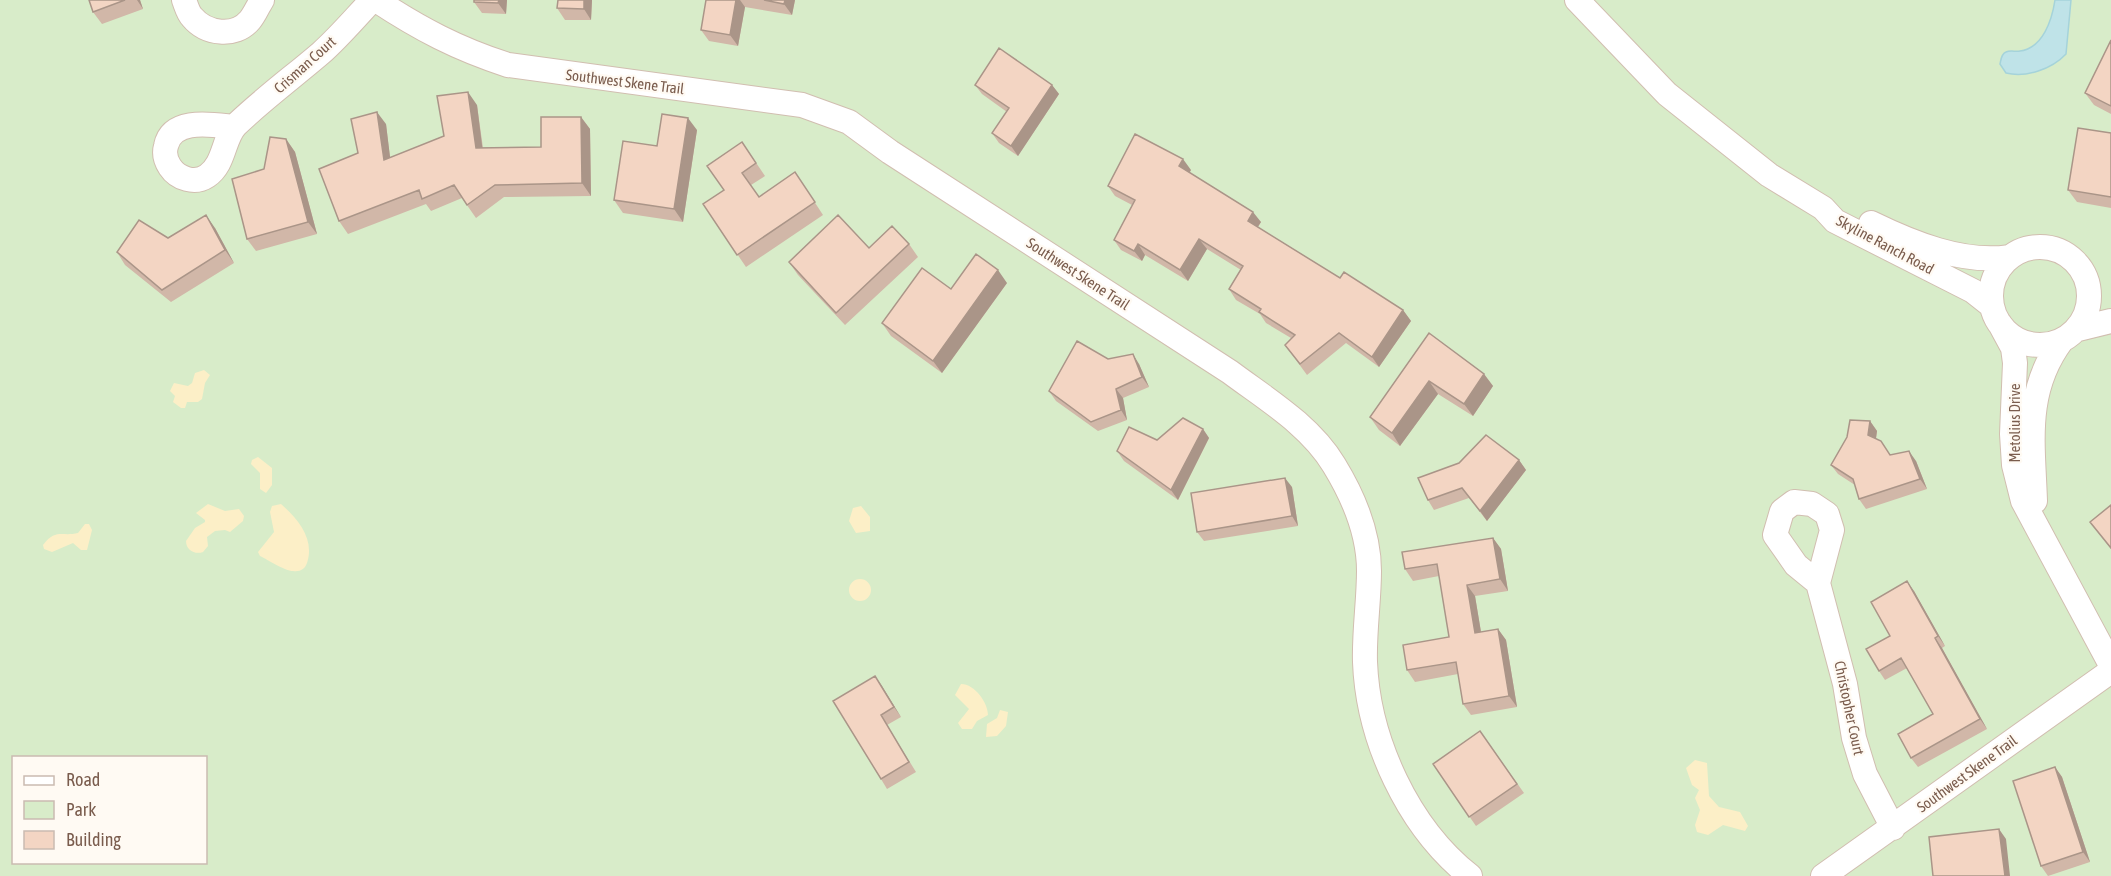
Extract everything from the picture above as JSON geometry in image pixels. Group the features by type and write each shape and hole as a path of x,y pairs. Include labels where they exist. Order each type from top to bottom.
{"street":[{"path":"184,0 191,17 205,28 222,33 235,31 249,21 262,0"},
{"name":"Crisman Court","path":"234,127 323,51 372,0"},
{"name":"Southwest Skene Trail","path":"376,0 420,28 466,52 508,65 558,74 802,105 849,122 890,152 1230,372 1278,408 1310,434 1333,463 1348,489 1364,532 1369,570 1365,663 1370,714 1382,750 1416,813 1440,846 1470,876"},
{"path":"1576,0 1667,94 1769,175 1823,208"},
{"name":"Skyline Ranch Road","path":"1823,208 1839,210 1893,234 1966,257 1989,260 2009,257"},
{"name":"Skyline Ranch Road","path":"1823,208 1835,220 1973,291 1996,315"},
{"path":"2111,293 2086,277 2072,258 2050,247 2025,248 2009,257 1998,269 1993,282 1996,315 2021,341 2044,345 2111,321"},
{"path":"2070,335 2087,311 2090,293 2086,277"},
{"name":"Metolius Drive","path":"1996,315 2013,348 2015,363 2012,434 2014,465 2023,501 2111,665"},
{"name":"Metolius Drive","path":"2035,522 2032,426 2040,378 2046,361 2070,335"},
{"name":"Christopher Court","path":"1818,583 1845,684 1854,738 1865,774 1893,828"},
{"name":"Southwest Skene Trail","path":"1823,876 2111,671"}],"green space":[{"path":"0,0 2111,0 2111,876 0,876"}],"sand":[{"path":"204,370 210,375 205,383 202,399 198,402 187,402 185,408 173,402 175,396 170,391 174,383 188,386 192,383 195,373"},
{"path":"258,457 272,468 272,485 266,493 260,489 260,473 251,464 252,460"},
{"path":"208,504 225,511 239,509 244,516 243,521 230,532 215,531 207,537 208,546 203,552 194,552 189,549 186,541 195,528 205,522 196,513"},
{"path":"281,504 299,523 307,538 309,554 306,565 300,570 290,571 260,556 258,552 274,532 270,512 272,506"},
{"path":"861,506 870,517 870,531 856,533 849,521 853,508"},
{"path":"85,524 89,524 92,530 87,550 81,550 73,543 52,552 44,549 43,545 52,537 59,534 78,533"},
{"path":"860,579 868,582 871,590 868,598 860,601 852,598 849,590 852,582"},
{"path":"961,684 976,691 987,710 988,715 977,721 972,729 962,729 958,723 969,709 955,695"},
{"path":"1000,710 1008,712 1006,726 997,736 986,737 987,724 997,718"},
{"path":"1695,760 1707,763 1709,796 1719,807 1740,812 1748,826 1745,831 1723,825 1708,835 1697,832 1695,825 1700,810 1695,798 1699,790 1692,785 1686,768"}],"water":[{"path":"2055,0 2071,0 2066,54 2054,64 2038,71 2022,74 2006,73 2000,64 2003,54 2008,51 2028,49 2035,45 2049,24"}],"building":[{"path":"89,0 125,0 93,12"},
{"path":"474,0 499,0 498,3 474,2"},
{"path":"558,0 584,0 584,9 557,8"},
{"path":"706,0 736,0 730,35 701,30"},
{"path":"764,0 785,0 784,4"},
{"path":"2111,40 2111,106 2085,93"},
{"path":"999,48 1052,85 1011,146 992,133 1009,108 975,85"},
{"path":"468,92 476,148 541,147 541,117 581,117 582,183 495,185 467,205 454,185 422,199 419,190 339,221 319,169 358,153 351,119 377,112 384,160 444,136 437,96"},
{"path":"662,114 688,118 674,209 614,200 623,141 657,146"},
{"path":"2078,128 2111,133 2111,197 2068,190"},
{"path":"1135,134 1183,159 1179,166 1253,212 1248,221 1340,278 1344,272 1403,310 1372,357 1339,333 1300,364 1285,345 1295,335 1259,312 1261,309 1229,289 1243,266 1199,239 1180,270 1138,244 1134,251 1114,240 1135,200 1108,186"},
{"path":"270,137 286,139 308,222 247,239 232,179 264,169"},
{"path":"742,142 756,163 742,173 759,197 795,172 815,202 737,255 703,204 724,190 707,166"},
{"path":"206,215 225,250 162,290 117,252 139,220 168,238"},
{"path":"838,215 869,248 892,226 909,244 836,313 789,262"},
{"path":"976,254 998,270 933,361 882,323 922,268 951,289"},
{"path":"1429,333 1484,374 1464,404 1429,381 1392,433 1370,417"},
{"path":"1077,341 1108,359 1133,354 1142,377 1116,389 1121,410 1091,422 1049,391"},
{"path":"1183,418 1203,429 1171,490 1117,451 1129,427 1157,440"},
{"path":"1850,420 1870,421 1868,435 1881,441 1890,455 1909,451 1920,479 1859,499 1853,479 1831,465 1847,437"},
{"path":"1486,435 1519,460 1480,511 1462,488 1428,500 1418,478 1459,463"},
{"path":"1285,478 1292,516 1197,532 1191,493"},
{"path":"2111,505 2111,548 2090,522"},
{"path":"1493,538 1500,579 1467,585 1475,633 1498,629 1509,696 1463,704 1456,662 1407,670 1403,645 1449,637 1437,564 1405,569 1402,552"},
{"path":"1907,581 1938,636 1935,638 1980,719 1911,758 1898,734 1933,714 1901,658 1879,671 1866,649 1890,636 1871,602"},
{"path":"875,676 894,707 881,715 909,762 881,779 833,701"},
{"path":"1480,731 1517,784 1469,817 1433,764"},
{"path":"2055,767 2083,852 2041,866 2013,781"},
{"path":"1999,829 2005,876 1933,876 1929,837"}]}
